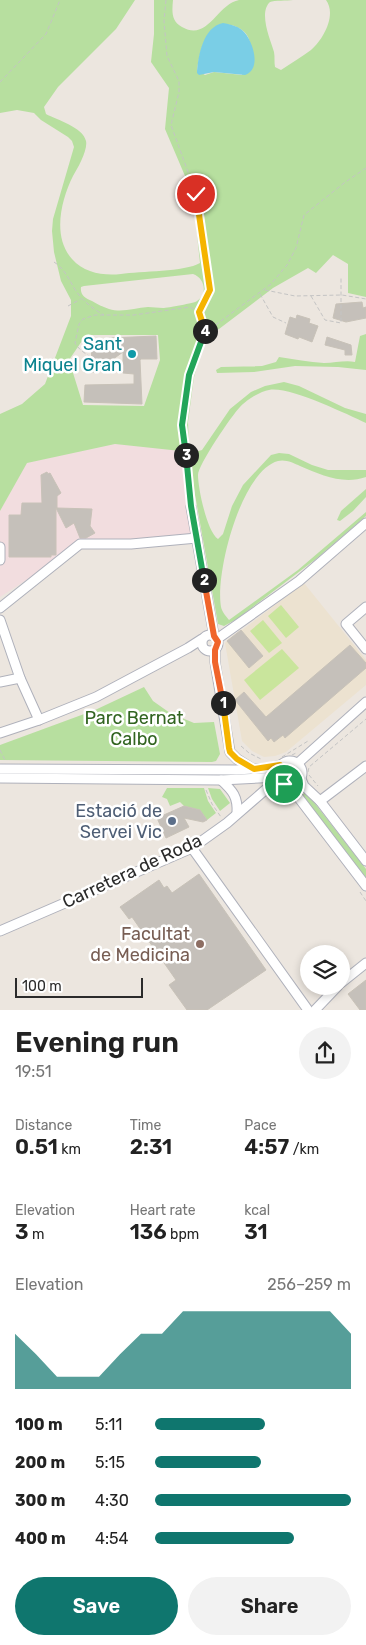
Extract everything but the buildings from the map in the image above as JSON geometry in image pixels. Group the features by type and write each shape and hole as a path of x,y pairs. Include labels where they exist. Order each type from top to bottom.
{"street":[{"path":"191,506 210,619 210,638 202,646 210,650 215,662 230,752 237,759 254,769"},
{"path":"0,733 39,720 96,696 210,638 299,581 366,522"},
{"path":"0,608 80,544 131,544 197,538"},
{"path":"0,547 0,560"},
{"path":"366,607 346,624 366,649"},
{"path":"0,620 20,678 39,720"},
{"path":"188,648 210,650 218,645 210,638"},
{"path":"0,682 20,678"},
{"path":"298,763 366,702"},
{"path":"280,761 279,777 285,784 292,786 298,783 304,776"},
{"path":"4,766 188,770 254,769 280,761 298,763"},
{"path":"298,763 304,776 304,786 320,801 366,861"},
{"path":"320,801 366,766"},
{"path":"0,778 221,780 279,777"},
{"name":"Carretera de Roda","path":"0,931 192,848 227,823 279,777"},
{"path":"221,780 232,790 237,799 237,813"},
{"path":"292,786 366,886"},
{"path":"192,848 308,1010"},
{"path":"350,976 366,963"},
{"path":"315,1010 329,995"}],"path":[{"path":"0,82 46,34 60,0"},
{"path":"166,0 164,21 166,56 179,81 179,92 171,126 196,194 210,290 199,312"},
{"path":"191,506 182,425 189,375 206,332 271,284 287,265 296,248 304,215 366,168"},
{"path":"54,262 61,266 82,298 97,311 105,315"},
{"path":"310,296 325,320 341,323 341,278"},
{"path":"264,290 295,296 342,295 366,299"},
{"path":"260,293 273,317 286,323"},
{"path":"68,306 82,298"},
{"path":"122,366 111,366 78,350 75,343 82,319 95,315 134,315 190,307 199,312 206,332"},
{"path":"304,776 309,767 366,719"},
{"path":"310,742 292,755 280,761 310,742"},
{"path":"241,746 249,754 262,760"},
{"path":"0,750 4,766"},
{"path":"206,787 212,804 227,823"}],"shaded area":[{"path":"115,444 180,450 201,535 80,545 0,597 0,511 26,463"},
{"path":"304,583 366,660 366,685 286,752 264,757 252,751 242,741 225,643"}],"green space":[{"path":"0,0 135,0 116,29 58,87 44,107 46,114 75,128 84,136 86,141 84,154 73,176 62,207 60,229 62,240 66,250 77,264 95,273 115,275 193,266 200,263 194,206 188,183 165,129 169,88 151,62 154,34 154,0 173,0 174,19 178,25 191,30 199,30 212,21 224,8 239,0 293,0 270,2 265,13 266,27 274,52 275,67 281,70 316,46 324,34 330,13 326,0 366,0 366,297 348,293 348,264 333,255 316,273 308,268 273,288 206,338 194,377 188,422 189,448 195,452 202,450 230,409 251,392 265,386 284,382 299,386 345,408 366,414 366,423 303,396 290,392 269,390 258,394 243,404 223,429 203,461 198,475 201,499 207,519 210,528 218,539 223,534 232,506 243,485 271,455 279,453 289,454 328,470 366,470 366,477 349,480 324,476 284,461 278,461 265,469 253,483 242,503 233,525 227,548 220,591 222,609 229,620 298,570 366,512 366,516 316,559 237,619 224,626 218,624 194,489 190,452 115,444 27,463 0,511 0,414 22,404 45,384 71,316 71,300 61,281 54,252 52,231 53,219 74,147 68,137 41,120 34,113 17,110 0,113","holes":["220,24 235,26 247,34 250,44 242,75 214,72 205,75 197,70 201,50 206,38","193,274 200,279 204,290 200,298 191,303 166,308 148,307 119,311 107,308 85,297 81,290 81,287","86,335 158,335 160,360 144,406 83,405 69,360"]},
{"path":"366,334 366,370 295,366 254,372 217,373 216,370 221,367 262,366 276,362 279,357 324,363 355,362 360,336"},
{"path":"366,489 366,497 353,511 340,521 337,520 341,511"},
{"path":"281,605 299,627 286,638 268,616"},
{"path":"263,620 282,643 269,653 250,631"},
{"path":"282,649 299,668 260,700 244,680"},
{"name":"Parc Bernat Calbo","path":"144,687 153,701 170,713 194,723 214,722 220,754 216,761 0,760 0,745 95,710"},
{"path":"167,788 204,788 208,801 216,813 207,820 200,810 184,806 180,802 170,806 167,799 162,797"},
{"path":"208,788 220,789 230,803 220,811 212,799"},
{"path":"306,792 366,869 366,878 302,795"}],"water":[{"path":"223,23 238,27 246,34 254,53 254,67 245,75 214,72 199,75 197,73 200,51 206,36 216,26"}],"place":[{"name":"Sant Miquel Gran","path":"132,354"},
{"name":"Estació de Servei Vic","path":"172,821"},
{"name":"Facultat de Medicina","path":"200,944"}],"route":[{"path":"196,194 210,290 199,312 206,332 189,375 182,425 191,506 210,619 214,636 218,642 214,653 230,752 237,759 254,769 280,765 278,775 284,784"}]}
